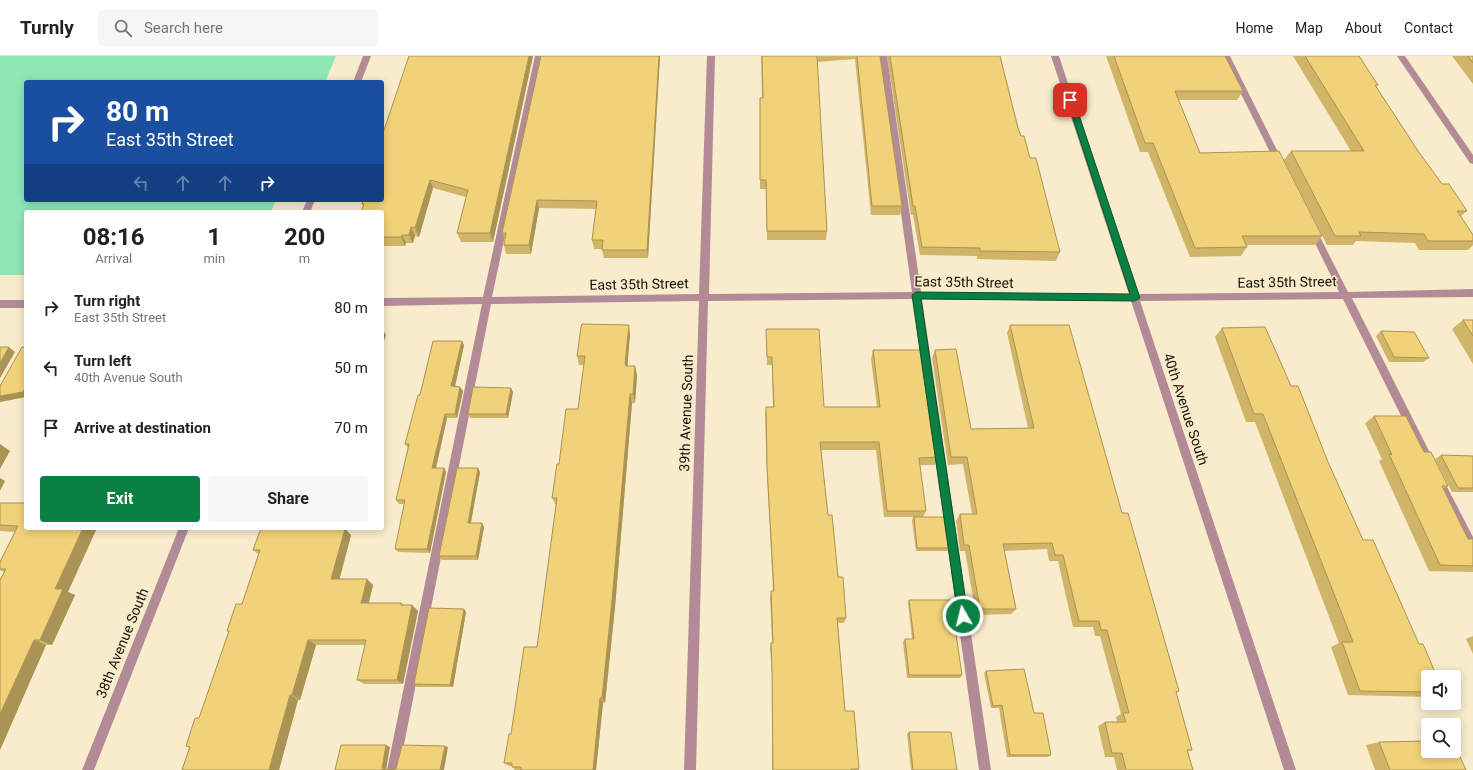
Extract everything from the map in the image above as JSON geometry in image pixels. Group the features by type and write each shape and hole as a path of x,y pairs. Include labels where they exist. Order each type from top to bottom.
{"street":[{"path":"358,80 367,56"},
{"path":"393,770 486,301 539,56"},
{"name":"39th Avenue South","path":"690,770 711,56"},
{"path":"883,56 985,770"},
{"name":"40th Avenue South","path":"1055,56 1290,770"},
{"path":"1226,56 1281,168"},
{"path":"1401,56 1473,161"},
{"path":"1309,224 1473,548"},
{"name":"East 35th Street","path":"384,302 916,295 1135,298 1473,293"},
{"path":"0,304 24,304"},
{"name":"38th Avenue South","path":"88,770 183,530"}],"green space":[{"path":"0,56 336,56 326,80 24,80 24,202 275,202 272,210 24,210 24,275 0,275"}],"building":[{"path":"409,56 529,56 490,233 457,233 468,190 430,180 415,228 411,227 409,235 402,235 401,237 384,237 384,210 362,210 364,204 362,204 362,202 384,202 384,130"},
{"path":"541,56 659,56 647,250 602,250 603,240 592,240 597,201 537,200 529,245 504,245 506,233 502,233"},
{"path":"762,56 817,56 827,231 767,231 766,180 760,180 760,98 763,98"},
{"path":"857,56 880,56 902,206 872,206"},
{"path":"890,56 1000,56 1018,128 1021,136 1024,136 1030,158 1036,158 1060,252 980,251 980,248 922,247 915,206 913,206"},
{"path":"1114,56 1225,56 1243,91 1175,91 1200,153 1279,151 1322,236 1242,236 1247,247 1195,248 1153,143 1145,143"},
{"path":"1305,56 1359,56 1378,85 1375,85 1418,151 1442,184 1449,184 1467,211 1457,211 1473,235 1473,241 1428,241 1424,234 1359,232 1361,236 1335,236 1291,151 1364,151"},
{"path":"1468,56 1473,56 1473,63"},
{"path":"1463,320 1473,320 1473,336"},
{"path":"582,324 629,325 625,364 626,366 635,366 633,394 630,394 612,601 593,770 521,770 521,767 512,767 512,763 504,763 509,734 511,734 524,647 537,647 557,498 552,498 557,464 559,464 566,409 578,409 585,356 577,356"},
{"path":"1010,325 1069,325 1122,513 1128,513 1179,691 1176,692 1192,750 1187,750 1193,770 1126,770 1122,753 1112,753 1105,722 1126,722 1123,713 1129,713 1107,630 1101,630 1099,621 1079,621 1063,555 1055,555 1052,543 1003,544 1016,609 980,609 969,545 964,545 960,514 977,514 967,457 951,457 935,350 956,349 971,429 1034,428"},
{"path":"1265,327 1291,386 1298,386 1328,462 1363,540 1373,540 1419,644 1423,644 1434,670 1421,670 1421,692 1360,691 1342,642 1353,642 1263,414 1254,414 1222,328"},
{"path":"766,329 819,329 824,407 880,407 873,350 922,350 938,457 919,458 926,511 887,511 879,442 820,442 828,515 832,515 838,577 843,577 846,618 837,618 845,711 854,711 859,769 773,770 771,643 773,643 771,591 774,591 767,467 766,407 774,407 772,357 767,357"},
{"path":"1381,331 1414,332 1429,358 1394,357"},
{"path":"433,341 462,341 451,386 460,387 455,414 445,414 432,468 444,468 427,549 395,549 405,500 396,500 409,444 405,444 418,395 420,395"},
{"path":"0,347 9,347 0,363"},
{"path":"22,347 24,347 23,392 0,396 0,386"},
{"path":"473,387 511,388 506,414 468,414"},
{"path":"1374,416 1406,416 1424,452 1431,452 1448,486 1442,486 1468,539 1473,539 1473,566 1440,565 1389,454 1392,455"},
{"path":"1441,455 1473,456 1473,488 1458,488"},
{"path":"457,468 478,468 468,523 482,523 476,556 439,556"},
{"path":"0,503 24,503 24,530 82,530 55,589 63,589 40,640 34,640 0,714 0,580 6,569 0,569 0,562 18,526 0,525"},
{"path":"914,517 944,517 949,548 917,548"},
{"path":"260,530 345,530 331,579 367,579 361,603 401,603 401,605 412,605 397,680 357,680 366,640 308,640 292,695 290,695 269,770 182,770 190,747 186,746 195,718 199,718 229,631 227,631 236,604 242,604 260,550 253,550"},
{"path":"909,600 951,600 962,675 909,675 905,639 914,639"},
{"path":"429,608 464,609 450,685 414,684"},
{"path":"1024,669 1034,713 1043,713 1051,755 1010,755 1002,705 993,706 986,671"},
{"path":"909,732 951,732 957,770 913,770"},
{"path":"1421,741 1421,758 1461,758 1466,770 1390,770 1379,742"},
{"path":"341,745 386,745 382,768 383,770 335,770"},
{"path":"402,745 445,746 440,770 383,770 396,769"}],"route":[{"path":"963,616 916,295 1135,298 1130,278 1070,100"}]}
